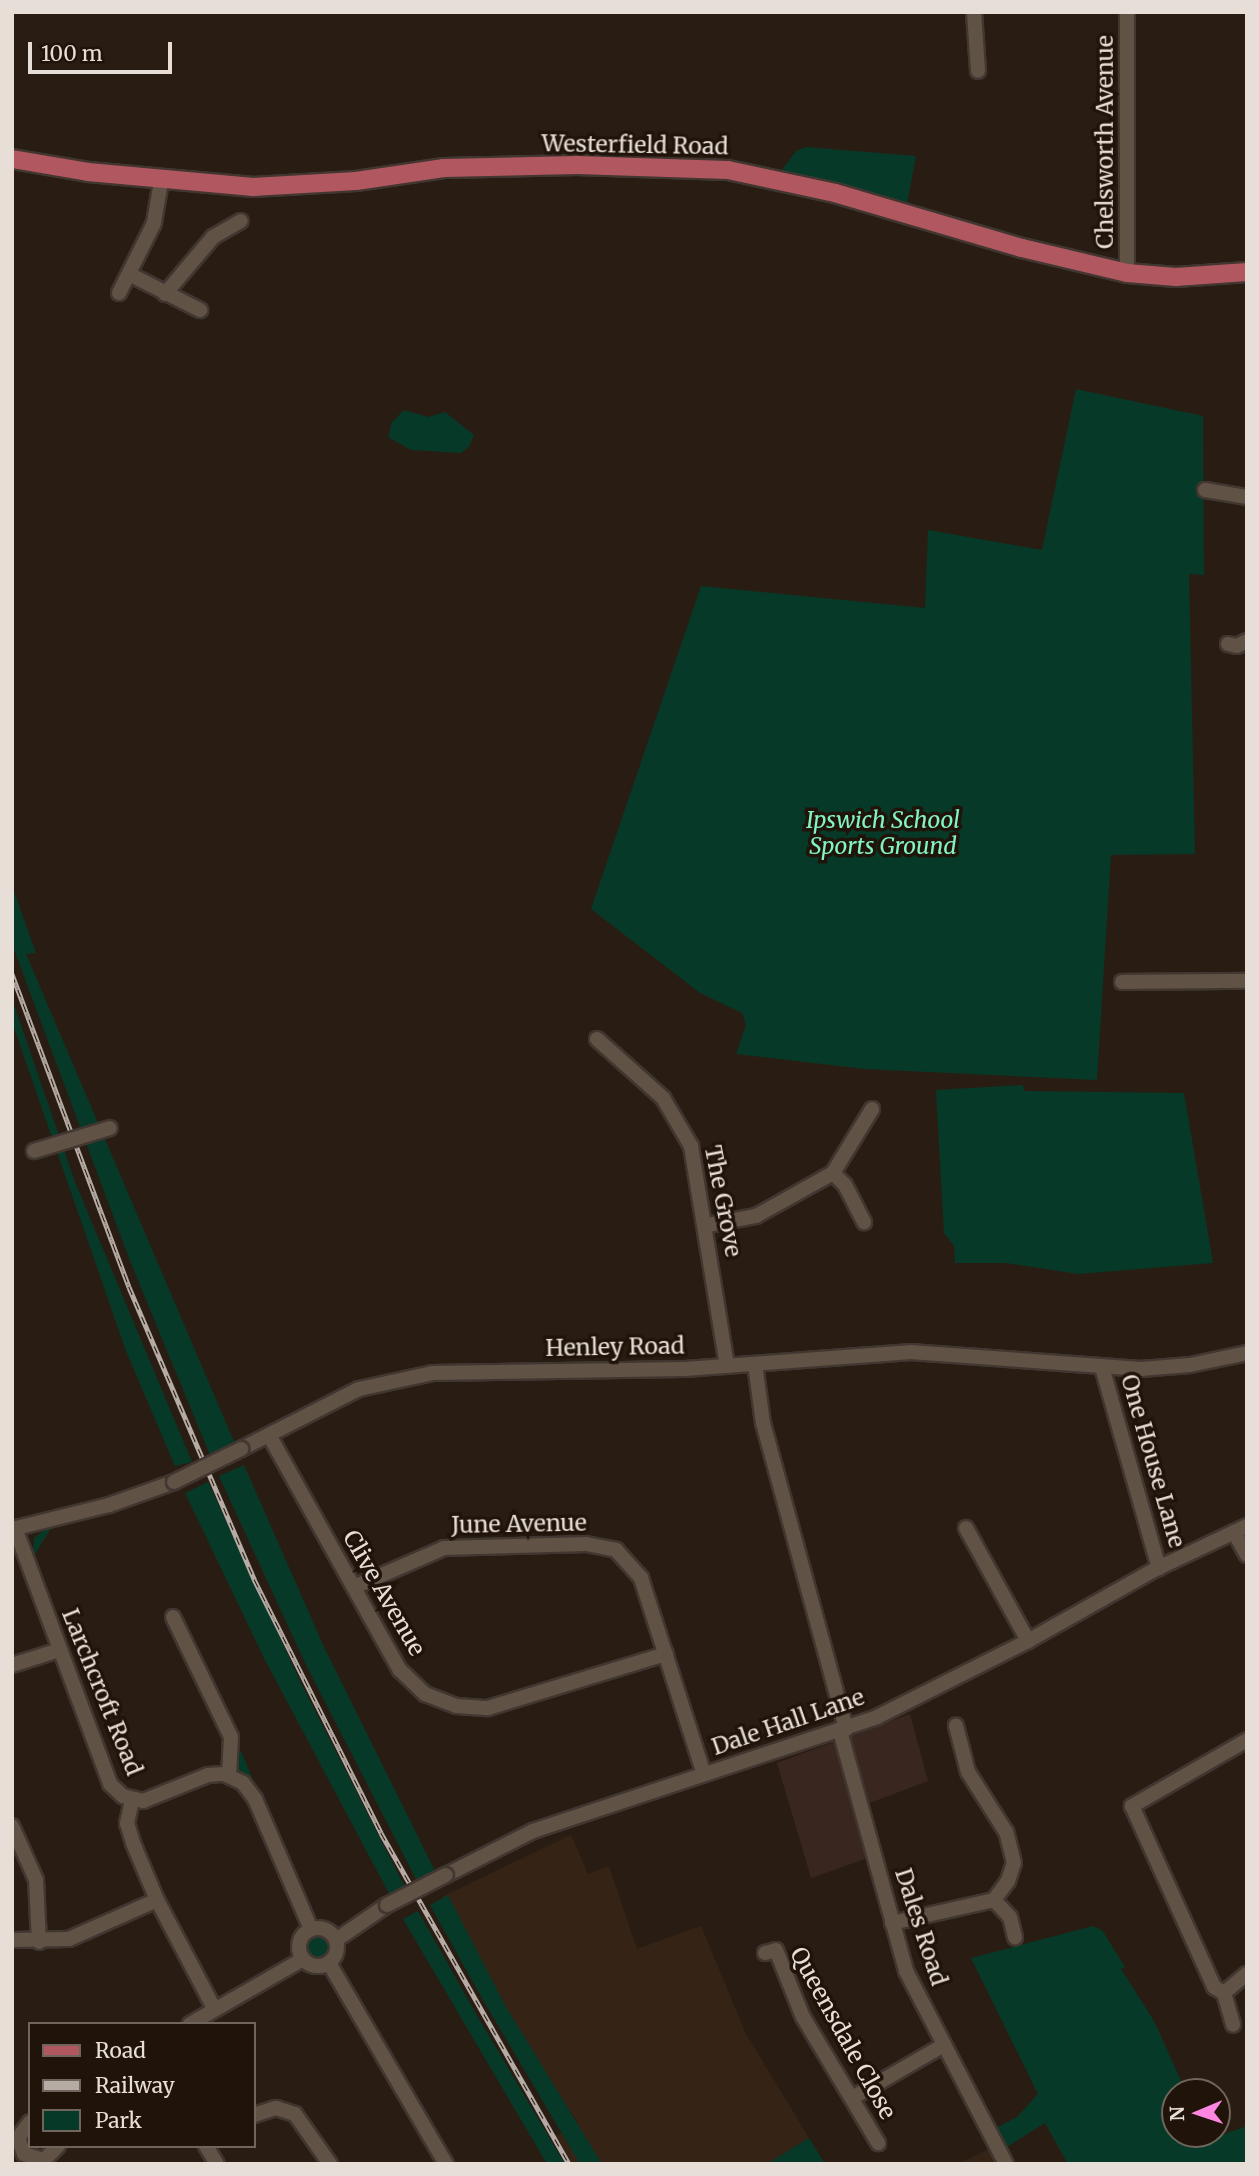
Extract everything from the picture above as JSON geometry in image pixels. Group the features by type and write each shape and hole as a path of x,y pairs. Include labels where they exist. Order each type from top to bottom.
{"main road":[{"name":"Westerfield Road","path":"12,159 161,181 271,187 444,168 603,165 728,170 835,193 1022,248 1127,273 1176,277 1247,272"}],"street":[{"path":"974,12 978,71"},
{"name":"Chelsworth Avenue","path":"1127,273 1128,12"},
{"path":"119,293 154,223 161,181"},
{"path":"165,294 213,237 241,220"},
{"path":"129,274 200,310"},
{"path":"1205,490 1247,497"},
{"path":"1122,982 1247,981"},
{"name":"The Grove","path":"597,1039 663,1098 691,1146 708,1225 727,1366"},
{"path":"708,1225 756,1216 833,1173 872,1109"},
{"path":"34,1152 110,1128"},
{"path":"833,1173 845,1185 863,1222"},
{"name":"Henley Road","path":"13,1528 109,1505 174,1482 359,1389 410,1376 727,1366 911,1352 1102,1367 1168,1368 1247,1353"},
{"name":"Dales Road","path":"755,1364 763,1423 906,1971 942,2046 1006,2164"},
{"name":"One House Lane","path":"1102,1367 1159,1568"},
{"name":"Clive Avenue","path":"269,1435 400,1670 425,1694 456,1706 488,1708 666,1654"},
{"name":"Larchcroft Road","path":"13,1528 107,1777 118,1793 132,1800 156,1798 208,1775 229,1776"},
{"path":"965,1528 1028,1641"},
{"path":"1240,1529 1247,1555"},
{"name":"Dale Hall Lane","path":"336,1940 387,1905 533,1830 843,1730 1028,1641 1159,1568 1240,1529"},
{"name":"June Avenue","path":"354,1587 444,1548 601,1545 625,1557 641,1578 704,1774"},
{"path":"174,1617 231,1737 229,1776 248,1788 255,1799 311,1929"},
{"path":"12,1665 59,1650"},
{"path":"892,1923 994,1900 1008,1881 1014,1863 999,1816 968,1772 956,1726"},
{"path":"1233,2025 1224,1993 1214,1987 1132,1807 1247,1740"},
{"path":"132,1800 129,1832 157,1900 214,2008"},
{"path":"12,1826 28,1854 36,1880 38,1942"},
{"path":"12,1940 38,1942 79,1935 157,1900"},
{"path":"994,1900 1010,1917 1015,1937"},
{"path":"311,1929 328,1931 336,1940 337,1951 329,1963 318,1967 303,1959 299,1942 311,1929"},
{"name":"Queensdale Close","path":"765,1953 776,1950 803,2017 878,2143"},
{"path":"193,2022 303,1959"},
{"path":"329,1963 446,2164"},
{"path":"1224,1993 1247,1974"},
{"path":"852,2098 942,2046"},
{"path":"256,2114 276,2108 295,2114 330,2164"},
{"path":"22,2123 20,2159 38,2161 57,2155"},
{"path":"207,2148 217,2164"}],"shaded area":[{"path":"910,1714 928,1781 854,1809 868,1858 811,1878 777,1763"},
{"path":"571,1835 588,1874 609,1866 637,1949 701,1926 746,2034 809,2138 767,2164 567,2164 551,2139 578,2123 496,1998 442,1897"},
{"path":"997,2145 1006,2164 959,2164"}],"green space":[{"path":"806,147 916,156 907,204 781,171 796,151"},
{"name":"Ipswich School Sports Ground","path":"1076,389 1203,416 1204,575 1189,574 1195,854 1111,855 1097,1080 865,1069 736,1054 746,1025 742,1013 700,993 591,909 701,586 925,608 928,530 1042,550"},
{"path":"404,410 428,417 445,412 474,435 469,447 461,453 411,450 388,437 392,422"},
{"path":"12,886 36,953 26,954 235,1444 210,1455 130,1261 12,944"},
{"path":"12,999 75,1182 192,1462 175,1466 126,1351 12,1022"},
{"path":"1023,1085 1024,1091 1184,1093 1213,1263 1078,1274 1006,1263 955,1263 954,1246 944,1233 936,1090"},
{"path":"244,1465 324,1647 437,1875 419,1885 305,1663 219,1476"},
{"path":"208,1482 301,1683 407,1891 392,1899 265,1660 185,1493"},
{"path":"51,1525 52,1527 33,1557 34,1538"},
{"path":"241,1751 253,1780 236,1772 236,1753"},
{"path":"448,1895 505,2005 602,2164 580,2164 483,2000 430,1905"},
{"path":"418,1911 565,2164 547,2164 403,1919"},
{"path":"1093,1926 1102,1930 1125,1967 1121,1969 1154,2021 1180,2078 1161,2078 1161,2148 1231,2148 1231,2132 1247,2126 1247,2164 1068,2164 1045,2123 1002,2150 994,2129 1017,2117 1038,2094 971,1958"},
{"path":"318,1932 329,1936 333,1947 329,1958 318,1962 307,1958 303,1947 307,1936"},
{"path":"809,2138 825,2164 767,2164"}],"railway":[{"path":"12,974 129,1287 254,1579 381,1833 569,2164"}]}
